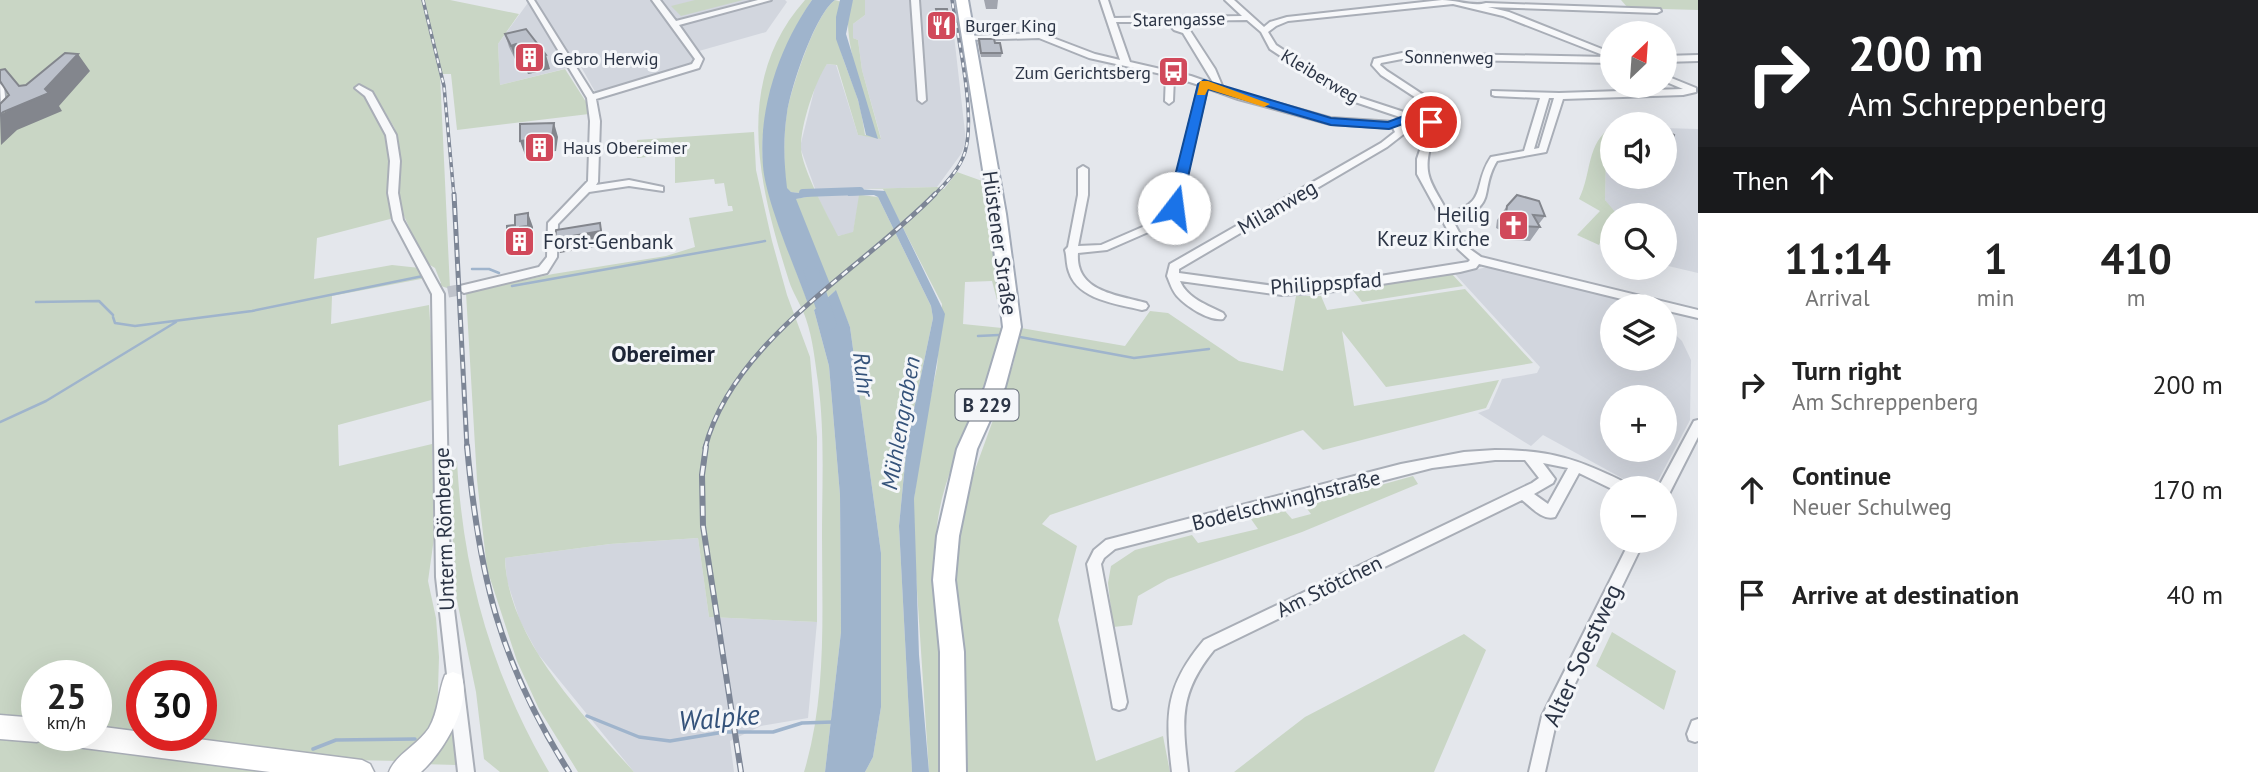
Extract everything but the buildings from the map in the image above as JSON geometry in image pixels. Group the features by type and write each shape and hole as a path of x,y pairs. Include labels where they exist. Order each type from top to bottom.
{"main road":[{"name":"Hüstener Straße","path":"953,772 952,652 944,580 948,536 967,449 995,387 1012,327 998,214 962,0"},
{"path":"401,772 418,761 436,740 448,718 453,682"},
{"path":"0,727 21,729"},
{"path":"112,740 362,772"}],"street":[{"path":"591,98 696,66 699,59 656,0"},
{"path":"674,23 767,0"},
{"path":"915,0 922,100"},
{"path":"1104,0 1126,64"},
{"path":"1229,0 1264,31"},
{"path":"464,289 543,270 552,257 553,223 593,182 595,134 591,98 531,1"},
{"name":"Kleiberweg","path":"1430,139 1434,129 1431,122 1349,97 1273,47 1264,31 1275,22 1287,19 1448,1 1480,8"},
{"path":"1480,8 1486,5 1657,11"},
{"path":"1480,8 1506,14 1600,53"},
{"name":"Starengasse","path":"1110,20 1248,18"},
{"path":"1170,19 1177,28 1186,31 1219,83 1219,90"},
{"path":"967,38 1037,35 1092,56 1170,74 1331,121 1396,125 1409,117"},
{"name":"Sonnenweg","path":"1430,139 1439,137 1452,126 1452,117 1384,73 1376,65 1377,61 1402,56 1600,58"},
{"path":"1677,59 1698,58"},
{"path":"1170,74 1170,101"},
{"path":"1678,84 1698,81"},
{"path":"1070,250 1103,248 1166,221 1176,200 1204,84"},
{"path":"1678,84 1694,91"},
{"path":"0,87 1,104"},
{"name":"Unterm Römberge","path":"359,88 369,94 391,135 395,162 393,193 398,220 443,293 443,577 453,682 466,772"},
{"path":"1495,93 1559,96 1694,91"},
{"path":"1528,153 1545,96"},
{"path":"1445,217 1464,214 1481,200 1494,159 1543,150 1559,96"},
{"name":"Milanweg","path":"1172,276 1174,267 1384,145 1400,132 1396,125"},
{"path":"1430,139 1422,159 1422,174 1463,249 1477,260 1698,314"},
{"path":"1083,169 1084,183 1070,250 1074,275 1084,287 1100,297 1142,306"},
{"path":"589,189 629,183 659,188"},
{"name":"Philippspfad","path":"1172,276 1283,290 1336,286 1460,268 1472,265 1477,260"},
{"path":"1172,276 1175,288 1191,302 1219,316"},
{"path":"1671,476 1698,425"},
{"name":"Bodelschwinghstraße","path":"1119,702 1094,564 1099,554 1111,544 1433,464 1478,458 1531,457 1576,466 1600,477"},
{"name":"Am Stötchen","path":"1180,772 1175,732 1177,701 1189,666 1209,645 1548,479 1531,457"},
{"path":"1522,493 1550,513 1576,466"},
{"name":"Alter Soestweg","path":"1536,772 1548,722 1631,553"}],"shaded area":[{"path":"530,0 787,2 766,32 692,53 694,62 687,68 597,95 580,65 500,85 498,44"},
{"path":"865,0 950,0 966,141 961,154 937,187 861,189 853,233 837,236 818,197 800,147 817,79 827,64 836,65 858,135 881,138 862,70 858,40 853,38 853,24 865,15"},
{"path":"1677,128 1698,129 1698,273 1677,268 1677,203 1607,203 1605,189 1677,189"},
{"path":"1488,267 1600,294 1600,371 1677,371 1677,336 1682,341 1691,360 1690,420 1677,445 1677,385 1600,385 1600,462 1668,462 1660,476 1618,476 1543,435 1531,446 1478,413 1489,409 1502,379 1537,373 1540,367 1455,274"},
{"path":"698,538 709,617 817,622 808,718 761,726 730,741 734,772 634,772 538,654 520,621 507,581 505,558 610,544"}],"green space":[{"path":"0,0 450,0 519,14 498,44 500,85 565,69 588,105 589,114 457,130 451,74 440,74 450,289 438,285 441,283 435,268 425,262 399,205 398,138 373,92 362,86 389,144 394,218 317,238 314,279 392,265 420,268 426,278 332,296 331,324 429,305 435,399 338,425 339,466 432,444 434,538 428,581 436,618 439,657 437,721 400,761 350,760 236,767 263,772 0,772"},
{"path":"695,0 743,0 681,16 671,6"},
{"path":"805,0 812,0 791,36 774,81 762,149 772,203 808,303 801,217 795,199 817,195 791,192 786,188 786,122 805,52 820,20 835,0 842,2 837,26 840,50 858,102 865,135 876,135 855,66 848,28 853,0 865,0 865,15 853,24 853,38 858,40 862,70 881,139 858,135 837,65 827,64 818,81 803,126 801,146 805,166 838,236 853,232 860,189 937,187 944,189 957,172 985,182 1001,301 997,300 992,281 965,282 963,324 1002,328 988,378 949,475 937,526 935,564 944,657 946,772 929,772 913,530 922,437 937,367 942,304 883,189 861,189 861,195 878,197 931,306 933,318 907,443 899,526 912,772 865,772 873,757 881,707 881,553 850,327 835,291 814,310 829,366 840,495 841,632 825,772 804,772 817,714 822,655 822,420 814,350 804,314 791,286 778,245 762,172 758,136 760,100 767,65 782,32"},
{"path":"1621,0 1698,0 1698,10 1628,8"},
{"path":"754,132 756,170 772,241 787,295 810,357 817,437 817,622 709,617 698,538 610,544 505,558 509,588 533,646 571,700 634,772 578,772 539,709 517,661 487,569 477,480 466,293 553,274 666,256 695,247 689,218 733,211 732,206 728,206 724,183 715,184 714,179 675,183 675,154 637,158 637,140"},
{"path":"1600,139 1600,189 1605,189 1608,203 1600,203 1600,211 1579,199"},
{"path":"1600,211 1599,245 1577,235"},
{"path":"1452,274 1463,286 1362,302 1351,288"},
{"path":"1465,289 1533,363 1386,387 1342,331 1354,406 1499,380 1486,408 1323,450 1303,430 1050,515 1042,524 1077,546 1058,620 1096,761 1163,736 1170,772 964,772 954,584 956,541 968,489 1013,365 1021,328 1125,346 1150,311 1168,313 1239,361 1283,371 1296,296 1321,296 1327,310"},
{"path":"457,461 466,543 484,622 511,698 549,772 500,772 484,759 476,692 455,591 450,462"},
{"path":"1413,476 1418,484 1302,532 1168,579 1138,596 1132,625 1113,627 1108,583 1111,566 1135,550 1192,535 1198,543 1258,529 1251,519 1285,511 1292,519 1311,514 1305,506"},
{"path":"1612,632 1676,671 1664,710 1596,666"},
{"path":"1464,634 1486,650 1434,772 1234,772 1305,717"},
{"path":"453,721 457,765 421,764"}],"water":[{"path":"812,0 835,0 827,8 812,35 793,86 784,141 787,188 791,192 817,195 796,199 830,284 808,304 769,198 762,144 773,79 790,38"},
{"path":"840,0 853,0 846,34 878,139 866,135 858,100 836,39 836,17"},
{"path":"847,191 885,191 945,314 914,499 919,655 929,772 912,772 899,526 907,443 933,318 931,306 878,197 848,196"},
{"path":"836,290 850,327 881,553 881,707 873,757 865,772 825,772 841,632 840,495 829,366 814,310"}],"waterway":[{"name":"Mühlengraben","path":"803,193 860,191"},
{"path":"512,286 765,241"},
{"path":"472,269 489,269 499,273"},
{"name":"Ruhr","path":"811,270 829,324"},
{"path":"113,317 115,323 135,326 252,311 423,276"},
{"path":"36,302 99,301 113,315"},
{"path":"0,422 46,401 176,322"},
{"path":"978,336 999,335"},
{"path":"1020,337 1134,358 1209,349"},
{"name":"Walpke","path":"587,716 639,737 670,741 724,732 773,732 802,723 833,722"},
{"name":"Walpke","path":"313,749 336,740 415,739"}],"tunnel":[{"path":"448,292 464,289"}],"railway":[{"path":"423,0 444,86 454,196"},
{"path":"934,195 960,164 968,136 965,77 952,0"},
{"path":"454,194 467,448"},
{"path":"705,448 720,409 742,374 770,340 934,195"},
{"path":"467,446 478,536 496,616 525,693 569,772"},
{"path":"706,446 702,475 703,526 741,772"}],"slow traffic":[{"path":"1201,93 1204,84 1264,104"}],"place":[{"name":"Burger King","path":"942,25"},
{"name":"Gebro Herwig","path":"530,58"},
{"name":"Zum Gerichtsberg","path":"1174,72"},
{"name":"Haus Obereimer","path":"540,147"},
{"name":"Heilig Kreuz Kirche","path":"1513,226"},
{"name":"Forst-Genbank","path":"520,241"}],"district":[{"name":"Obereimer","path":"663,353"}],"route":[{"path":"1174,208 1204,84 1241,97 1340,123 1396,125 1414,116 1431,122"}]}
